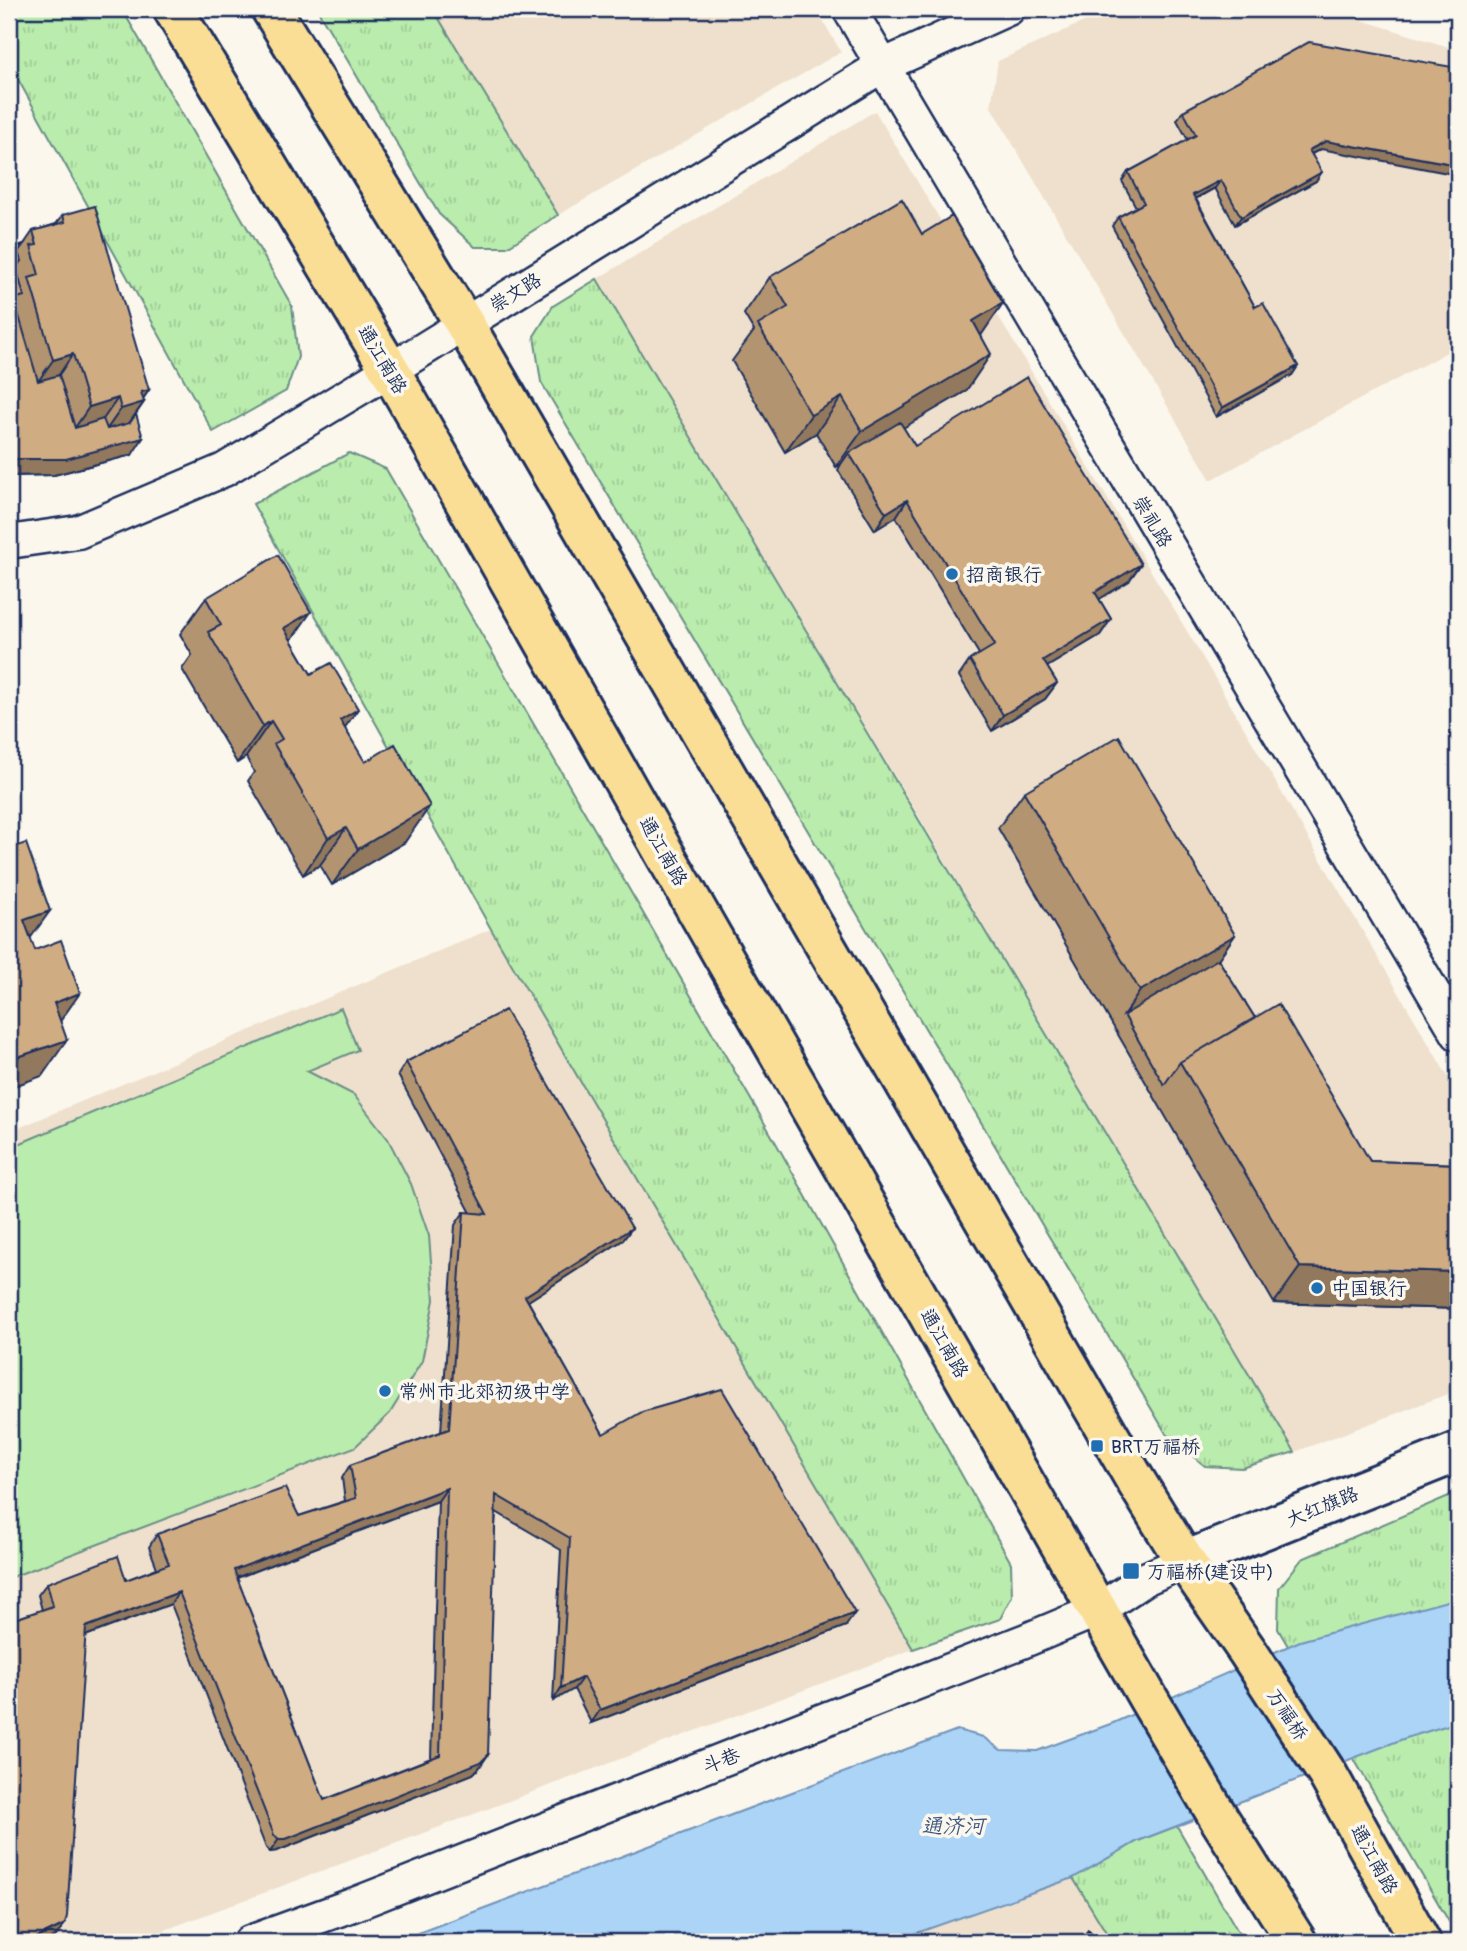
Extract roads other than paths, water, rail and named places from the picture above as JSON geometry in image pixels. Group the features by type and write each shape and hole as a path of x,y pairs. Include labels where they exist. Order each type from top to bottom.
{"main road":[{"name":"通江南路","path":"173,9 390,370 1148,1698 1220,1820 1297,1942"},
{"path":"271,9 464,323 1127,1466 1185,1561"},
{"name":"万福桥","path":"1185,1561 1328,1776"},
{"name":"通江南路","path":"1328,1776 1421,1942"}],"street":[{"name":"崇礼路","path":"849,9 1458,1034"},
{"name":"崇文路","path":"9,541 78,531 224,470 882,66 1007,9"},
{"name":"大红旗路","path":"1185,1561 1458,1452"},
{"name":"斗巷","path":"250,1942 368,1899 1012,1646 1098,1610 1145,1579 1185,1561"}],"water":[{"name":"通济河","path":"1458,1598 1458,1722 1403,1739 1138,1841 1073,1878 891,1942 394,1942 957,1730 983,1737 1001,1750 1037,1751 1113,1723 1300,1641"}],"place":[{"name":"招商银行","path":"952,574"},
{"name":"中国银行","path":"1317,1288"},
{"name":"常州市北郊初级中学","path":"385,1391"},
{"name":"BRT万福桥","path":"1097,1446"},
{"name":"万福桥(建设中)","path":"1131,1571"}]}
